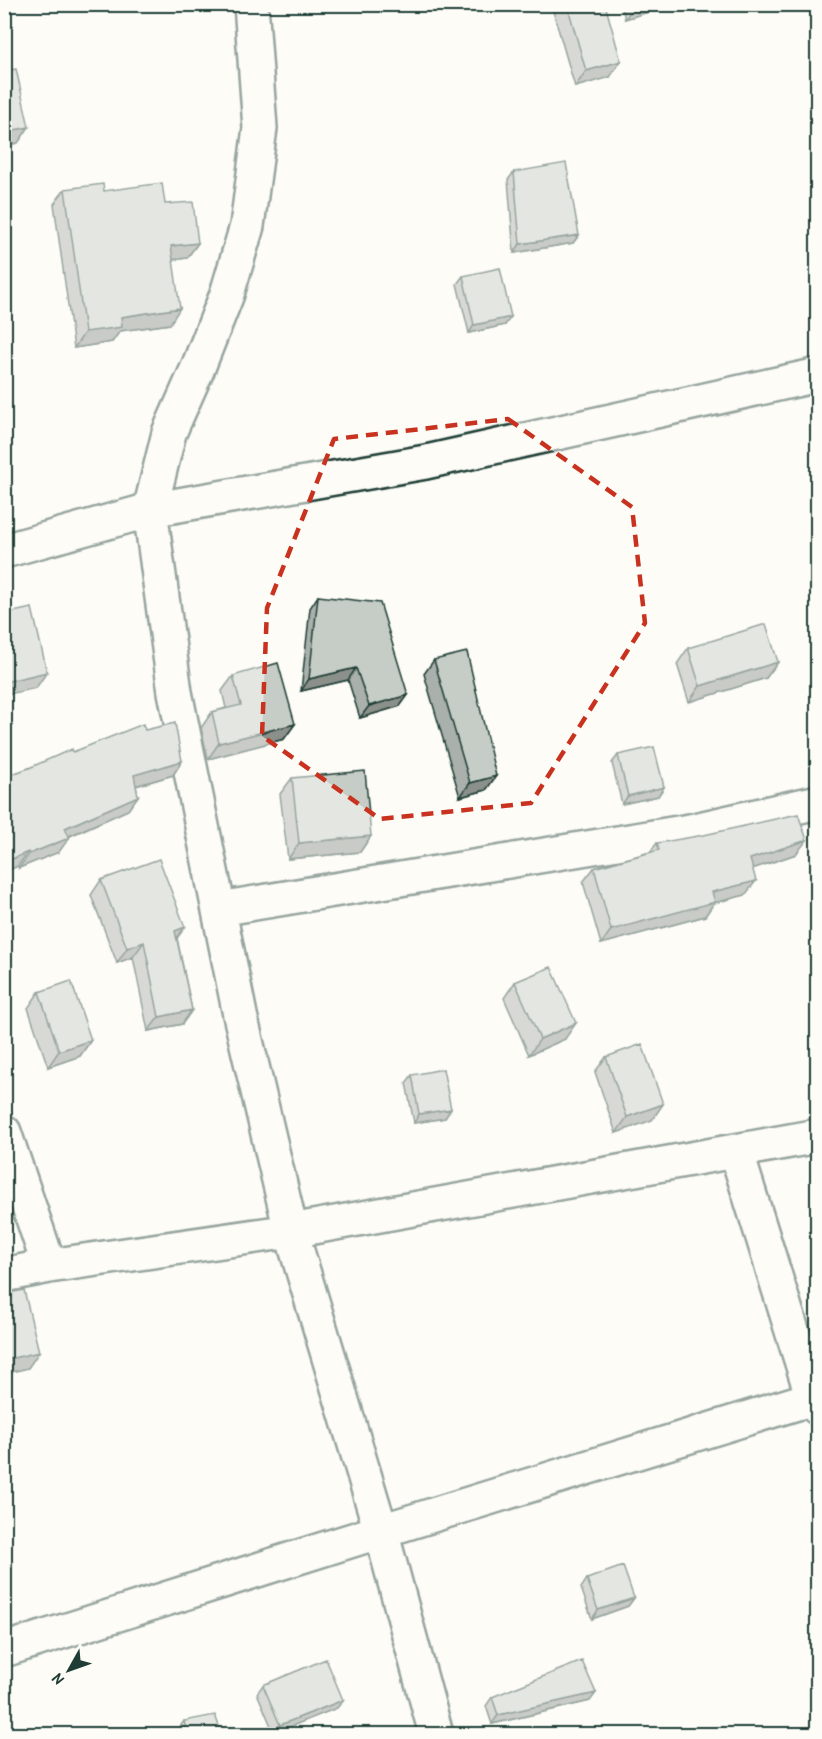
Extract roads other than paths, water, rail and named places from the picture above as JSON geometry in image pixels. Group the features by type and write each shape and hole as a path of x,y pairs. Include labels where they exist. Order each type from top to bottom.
{"street":[{"path":"251,4 260,128 248,226 227,294 169,433 150,510 176,692 240,1015 291,1231 381,1531 436,1734"},
{"path":"4,551 150,510 426,462 818,375"},
{"path":"219,909 690,831 818,802"},
{"path":"4,1132 49,1266"},
{"path":"4,1275 49,1266 291,1231 818,1136"},
{"path":"4,1650 381,1531 815,1403 735,1151"}]}
